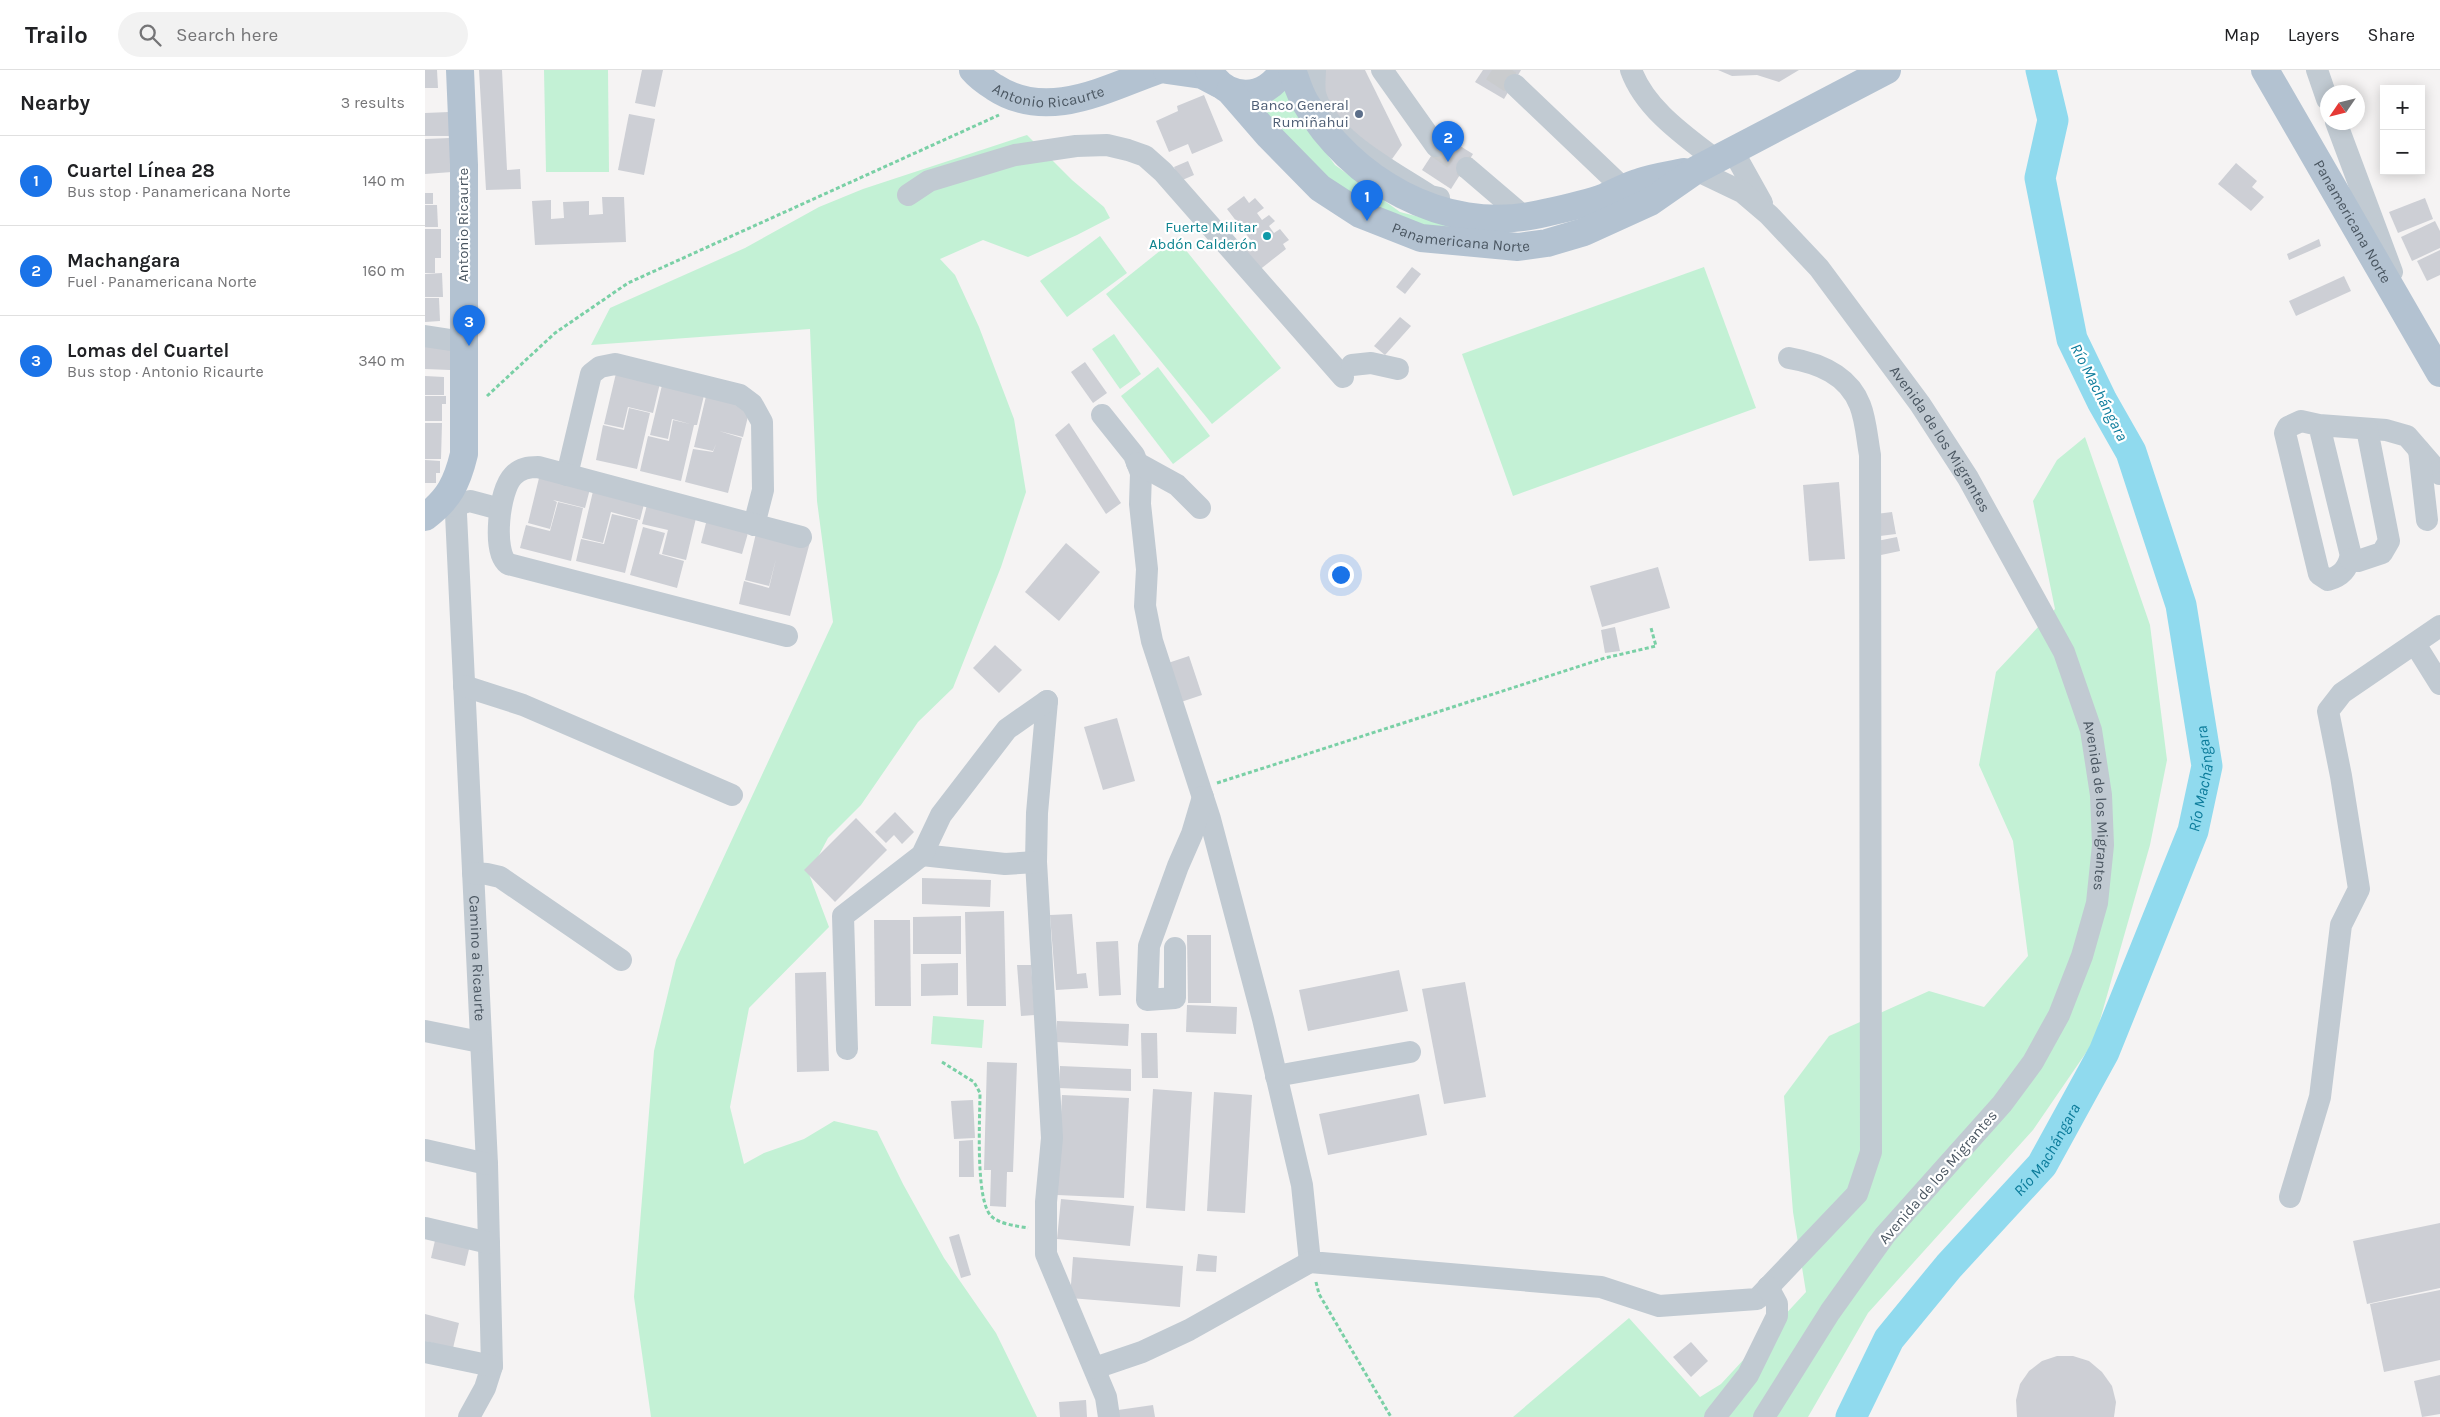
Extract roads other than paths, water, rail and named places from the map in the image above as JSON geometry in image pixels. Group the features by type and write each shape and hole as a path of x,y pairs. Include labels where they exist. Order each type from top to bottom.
{"main road":[{"name":"Antonio Ricaurte","path":"425,517 450,501 459,477 464,454 463,165 460,70"},
{"name":"Antonio Ricaurte","path":"973,70 979,77 1002,92 1027,102 1051,104 1073,99 1158,70"},
{"path":"1167,70 1202,75 1242,94 1256,93 1268,88 1277,80 1283,70"},
{"name":"Panamericana Norte","path":"1292,70 1304,101 1324,130 1345,154 1392,190 1428,208 1465,216 1517,211 1533,216 1604,197 1641,181 1715,160"},
{"name":"Panamericana Norte","path":"1219,82 1320,188 1360,214 1421,238 1518,247 1547,243 1584,232 1650,202 1715,160 1887,70"},
{"name":"Panamericana Norte","path":"2265,70 2440,374"}],"street":[{"path":"1315,70 1315,96 1330,120 1363,152 1430,196 1484,208 1517,211"},
{"path":"1382,70 1436,146"},
{"path":"1631,70 1647,97 1675,128 1715,160 1769,215"},
{"path":"2317,70 2322,85"},
{"path":"1515,85 1623,188"},
{"path":"2339,130 2412,327"},
{"path":"908,195 929,181 1015,156 1076,146 1107,144 1145,156 1163,172 1348,371 1371,364 1398,369"},
{"path":"1715,160 1742,192 1769,215"},
{"path":"1467,168 1517,211"},
{"name":"Avenida de los Migrantes","path":"1764,1417 1829,1312 1885,1235 2002,1104 2033,1062 2059,1015 2081,956 2097,903 2103,845 2101,795 2091,730 2064,652 1968,478 1920,404 1819,268 1769,215"},
{"path":"425,336 464,342"},
{"path":"1095,1368 1142,1352 1189,1330 1310,1262 1601,1287 1659,1306 1757,1299 1857,1194 1871,1152 1870,455 1860,405 1845,383 1819,365 1789,358"},
{"path":"567,475 591,374 600,367 615,364 740,395 752,404 762,422 763,490 754,525"},
{"path":"1102,415 1134,455 1141,473 1140,504 1147,569 1145,606 1152,641 1201,793 1276,1076 1302,1185 1310,1262"},
{"path":"2319,425 2348,541 2350,559 2339,577 2328,580 2319,574 2285,433 2288,426 2301,421 2319,425 2387,430 2407,436 2440,474"},
{"path":"2350,559 2358,561 2382,553 2389,541 2367,429"},
{"path":"2419,450 2427,520"},
{"path":"1137,463 1177,485 1200,508"},
{"path":"787,636 508,564 500,554 501,509 506,486 519,471 538,467 801,537"},
{"path":"450,501 470,501 501,509"},
{"name":"Camino a Ricaurte","path":"450,501 456,519 487,1164 492,1366 485,1388 469,1417"},
{"path":"2290,1197 2320,1097 2341,925 2359,889 2341,776 2328,711 2342,694 2440,626"},
{"path":"2415,644 2440,684"},
{"path":"464,686 523,705 732,795"},
{"path":"847,1049 843,916 922,855 941,815 1007,729 1047,701 1037,813 1036,862 1052,1138 1045,1202 1046,1254 1095,1368 1106,1397 1109,1417"},
{"path":"1175,948 1175,998 1147,1000 1149,946 1178,866 1192,834 1201,793"},
{"path":"922,855 1005,864 1036,862"},
{"path":"473,873 500,877 621,960"},
{"path":"425,1031 480,1042"},
{"path":"1276,1076 1410,1052"},
{"path":"425,1150 487,1164"},
{"path":"425,1228 489,1243"},
{"path":"1715,1417 1748,1375 1777,1316 1777,1304 1768,1287"},
{"path":"425,1352 492,1366"}],"waterway":[{"name":"Río Machángara","path":"1851,1417 1889,1339 1949,1266 2042,1165 2104,1052 2193,831 2207,766 2181,605 2131,452 2102,401 2072,339 2040,178 2053,120 2041,70"}],"tunnel":[{"path":"1492,70 1515,85"},
{"path":"1436,146 1467,168"}],"place":[{"name":"Banco General Rumiñahui","path":"1359,114"},
{"name":"Machangara","path":"1448,162"},
{"name":"Cuartel Línea 28","path":"1367,221"},
{"name":"Fuerte Militar Abdón Calderón","path":"1267,236"},
{"name":"Lomas del Cuartel","path":"469,346"}]}
